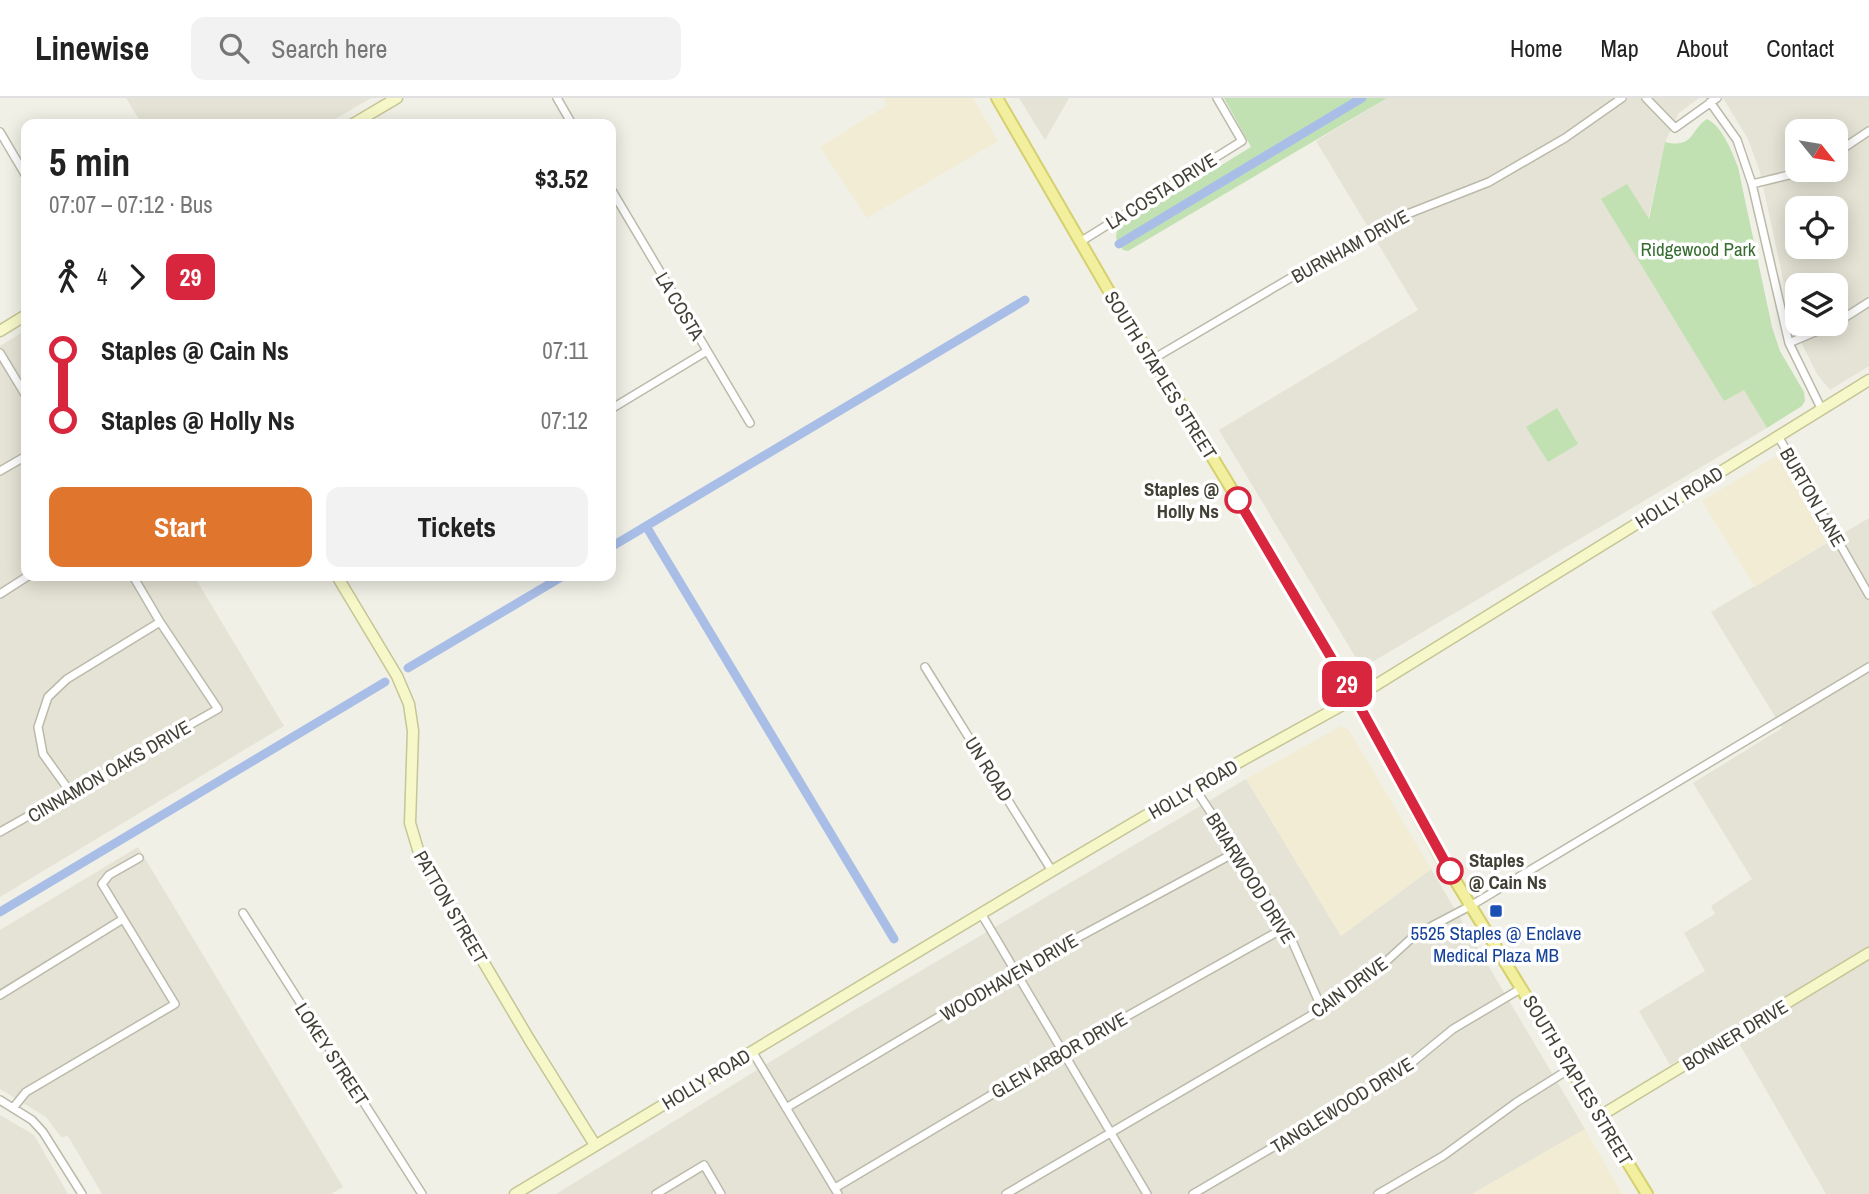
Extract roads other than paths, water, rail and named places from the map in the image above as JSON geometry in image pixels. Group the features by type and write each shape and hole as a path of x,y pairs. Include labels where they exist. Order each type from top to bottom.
{"main road":[{"path":"361,119 397,98"},
{"name":"SOUTH STAPLES STREET","path":"997,98 1118,306 1153,359 1355,698 1439,854 1647,1194"},
{"path":"0,331 21,318"},
{"name":"HOLLY ROAD","path":"517,1194 595,1144 1052,871 1194,787 1355,698 1869,380"},
{"name":"PATTON STREET","path":"340,581 397,676 409,704 413,731 410,823 419,853 467,937 595,1144"},
{"name":"BONNER DRIVE","path":"1600,1116 1869,953"}],"street":[{"path":"557,98 569,119"},
{"name":"LA COSTA DRIVE","path":"1080,242 1242,141 1217,98"},
{"name":"BURNHAM DRIVE","path":"1153,359 1382,224 1489,182 1565,138 1622,98"},
{"path":"1646,98 1675,128 1714,100 1737,140 1752,184 1789,343 1821,408"},
{"path":"1848,145 1869,131"},
{"path":"0,132 21,168"},
{"path":"1752,184 1785,176"},
{"name":"LA COSTA","path":"616,197 750,423"},
{"path":"1848,315 1869,302"},
{"path":"1789,343 1805,336"},
{"path":"616,406 707,351"},
{"path":"0,353 21,388"},
{"name":"BURTON LANE","path":"1777,436 1869,595"},
{"path":"0,471 21,459"},
{"path":"0,594 21,580"},
{"path":"71,793 43,754 38,727 48,697 67,679 160,622 136,581"},
{"name":"CINNAMON OAKS DRIVE","path":"0,832 218,709 160,622"},
{"name":"UN ROAD","path":"925,667 1052,871"},
{"name":"CAIN DRIVE","path":"1006,1194 1322,1009 1367,979 1415,935 1472,905 1869,667"},
{"name":"BRIARWOOD DRIVE","path":"1194,787 1286,927 1322,1009"},
{"name":"WOODHAVEN DRIVE","path":"786,1108 1014,972 1236,852"},
{"path":"13,1108 26,1092 175,1004 102,884 109,875 139,858"},
{"name":"LOKEY STREET","path":"243,913 422,1194"},
{"path":"982,915 1014,972 1065,1051 1147,1194"},
{"path":"0,995 124,919"},
{"name":"GLEN ARBOR DRIVE","path":"837,1191 1065,1051 1286,927"},
{"name":"TANGLEWOOD DRIVE","path":"1193,1194 1398,1074 1453,1029 1522,988"},
{"path":"752,1051 837,1191"},
{"path":"1378,1194 1443,1156 1517,1102 1571,1068"},
{"path":"0,1100 32,1120 43,1132 82,1194"},
{"path":"656,1194 704,1165 721,1194"}],"waterway":[{"path":"1119,244 1362,98"},
{"path":"616,544 1025,300"},
{"path":"646,526 894,939"},
{"path":"408,668 555,581"},
{"path":"0,912 385,682"}],"place":[{"name":"Staples @ Holly Ns","path":"1238,500"},
{"name":"Staples @ Cain Ns","path":"1450,871"},
{"name":"5525 Staples @ Enclave Medical Plaza MB","path":"1496,911"}],"park label":[{"name":"Ridgewood Park","path":"1698,249"}]}
